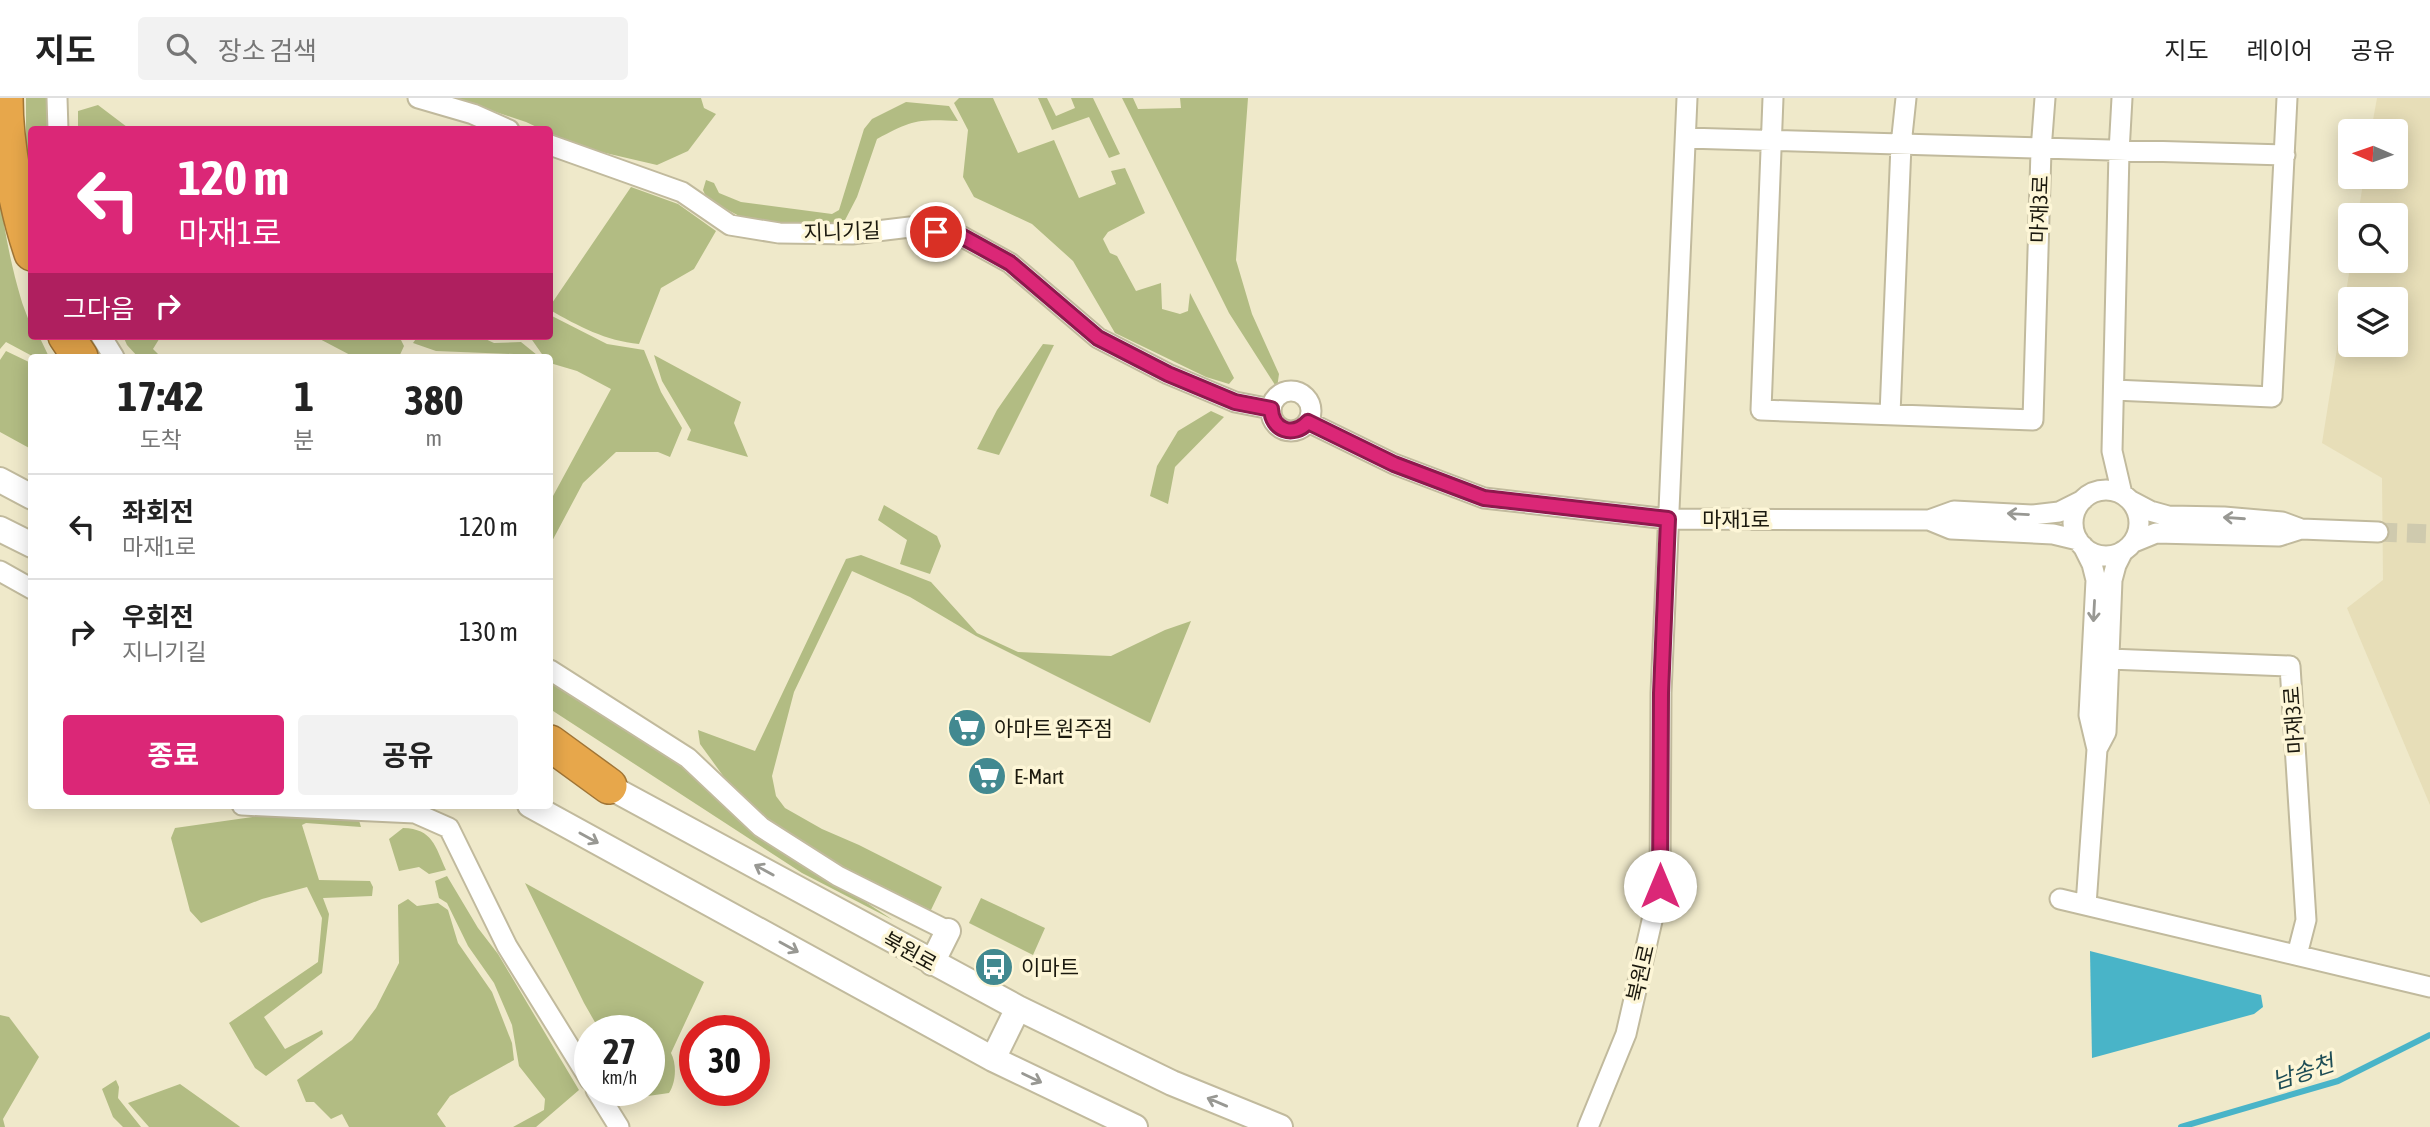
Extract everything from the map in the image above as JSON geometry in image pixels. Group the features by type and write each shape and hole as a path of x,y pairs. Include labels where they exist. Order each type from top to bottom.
{"highway":[{"path":"5,98 14,175 28,236"},
{"path":"553,745 610,786"}],"street":[{"path":"57,98 58,126"},
{"path":"418,98 473,114 500,126"},
{"path":"1668,519 1687,98"},
{"name":"마재3로","path":"1773,98 1761,410 2033,420 2045,98"},
{"path":"1890,414 1901,145 1906,98"},
{"path":"2097,749 2106,732 2112,580 2116,565 2138,531 2139,520 2137,510 2126,498 2112,451 2119,152 2123,98"},
{"path":"2113,390 2272,397 2287,98"},
{"name":"마재3로","path":"1686,138 2285,155"},
{"name":"지니기길","path":"553,146 682,192 730,225 792,233 852,234 911,227 961,236 1010,263 1098,338 1168,374 1235,402 1271,409"},
{"path":"1288,390 1301,393 1310,403 1311,416 1308,422 1297,430 1284,430 1274,422 1271,409 1276,397 1288,390"},
{"name":"마재1로","path":"1308,422 1394,464 1484,498 1668,519 1929,520"},
{"path":"2087,905 2097,749 2089,715 2096,580 2092,564 2074,530 2073,519 2112,451"},
{"path":"0,480 28,495"},
{"path":"1929,520 1954,511 2032,515 2059,512 2102,490 2112,491 2150,511 2168,516 2282,522 2301,530"},
{"name":"북원로","path":"1588,1127 1626,1034 1660,886 1661,693 1668,519"},
{"path":"1929,520 1951,529 2053,534 2080,543 2095,554 2106,556 2156,533 2280,536 2301,530 2378,532"},
{"path":"0,529 28,543"},
{"path":"0,571 28,587"},
{"name":"마재3로","path":"2109,659 2290,666 2306,920 2297,955"},
{"path":"553,672 688,758 761,827 838,876 948,931 932,963"},
{"name":"북원로","path":"553,758 1018,1008 1172,1083 1280,1127"},
{"path":"328,809 415,813 449,828 507,946 574,1054"},
{"path":"537,809 993,1059 1135,1127"},
{"path":"2060,899 2430,987"},
{"path":"993,1059 1018,1008"},
{"path":"606,1106 619,1127"}],"shaded area":[{"path":"2377,98 2430,98 2430,805 2347,608 2383,580 2382,478 2322,443 2338,343 2338,357 2408,357 2408,287 2347,287 2349,273 2408,273 2408,203 2360,203 2362,189 2408,189 2408,119 2373,119"}],"green space":[{"path":"26,98 48,98 48,126 28,126 28,182"},
{"path":"454,98 701,98 704,108 716,114 688,151 657,165 571,145 553,136 553,126 535,126"},
{"path":"959,98 993,98 1018,153 1054,140 1079,198 1116,184 1111,171 1125,168 1145,213 1108,232 1103,239 1110,253 1117,256 1136,291 1161,283 1162,309 1180,314 1188,311 1190,293 1234,378 1229,384 1206,377 1115,333 1073,261 1032,224 974,197 963,177 968,130 954,103"},
{"path":"1038,98 1047,98 1056,116 1075,108 1071,98 1093,98 1120,154 1109,158 1089,117 1052,130"},
{"path":"1122,98 1133,98 1138,109 1181,108 1180,98 1248,98 1236,260 1252,314 1279,374 1277,388 1229,313"},
{"path":"906,102 949,106 958,121 916,122 877,139 857,197 843,224 826,230 743,218 707,199 703,190 706,180 714,183 719,193 741,202 832,214 839,210 864,129 872,119"},
{"path":"98,105 125,126 78,126 78,111"},
{"path":"631,187 678,204 716,231 694,269 661,288 639,344 604,336 582,327 553,312 553,302"},
{"path":"0,194 11,260 28,320 28,340 41,340 48,354 28,354 6,342 0,349"},
{"path":"553,317 607,344 644,350 661,392 682,428 670,457 658,452 616,452 583,483 553,539 553,496 611,389 577,371 553,364 553,354 542,354 532,340 553,340"},
{"path":"125,340 159,340 153,349 158,354 135,354"},
{"path":"322,340 401,340 404,346 400,354 348,354"},
{"path":"415,340 521,342 536,354 436,351 413,343"},
{"path":"1043,344 1054,345 999,455 977,449 997,410"},
{"path":"6,351 28,362 28,447 0,432 0,360"},
{"path":"654,355 741,402 734,423 748,457 687,440 691,430 662,381"},
{"path":"1211,411 1224,417 1175,467 1168,504 1150,496 1157,466 1178,431"},
{"path":"884,505 937,536 941,546 930,574 900,564 907,540 878,520"},
{"path":"861,555 931,582 977,633 1018,652 1111,656 1165,630 1191,621 1150,723 976,636 910,597 852,571 794,692 772,776 776,796 785,808 822,829 942,887 930,912 822,858 764,820 729,784 700,744 698,730 755,751 846,559"},
{"path":"553,682 680,761 755,830 893,920 802,873 553,711"},
{"path":"294,811 358,817 361,827 306,823 302,825 319,880 370,881 373,887 372,896 323,898 329,914 322,973 264,1017 285,1049 322,1030 323,1034 266,1076 255,1068 229,1023 318,962 322,918 307,887 262,899 201,923 190,911 171,838 175,828"},
{"path":"403,828 427,835 446,870 429,874 419,867 399,871 389,839"},
{"path":"447,876 478,928 498,954 574,1082 574,1094 536,1127 513,1127 544,1110 545,1099 519,1066 512,1025 494,983 468,946 447,903 439,898 435,881"},
{"path":"525,883 704,982 689,1015 679,1015 679,1036 671,1053 675,1073 669,1093 665,1094 665,1015 591,1015"},
{"path":"981,898 1045,928 1033,955 969,923"},
{"path":"408,899 417,906 438,903 448,910 458,943 492,992 512,1043 514,1060 450,1096 437,1114 446,1127 349,1127 342,1114 331,1119 314,1102 306,1102 297,1080 352,1040 376,1008 399,963 398,905"},
{"path":"0,1015 9,1017 39,1057 3,1119 5,1127 0,1127"},
{"path":"116,1080 119,1087 118,1098 141,1127 123,1127 113,1117 102,1089"},
{"path":"180,1084 240,1127 149,1127 128,1103"}],"water":[{"path":"2090,951 2261,995 2263,1007 2254,1014 2092,1058"}],"waterway":[{"name":"남송천","path":"2181,1127 2338,1081 2430,1035"}],"tunnel":[{"path":"2378,532 2430,534"}],"place":[{"name":"아마트 원주점","path":"967,728"},
{"name":"E-Mart","path":"987,776"},
{"name":"이마트","path":"994,967"}],"route":[{"path":"936,232 961,236 1010,263 1098,338 1168,374 1235,402 1271,409 1274,422 1284,430 1297,430 1308,422 1394,464 1484,498 1668,519 1661,693 1660,886"}]}
